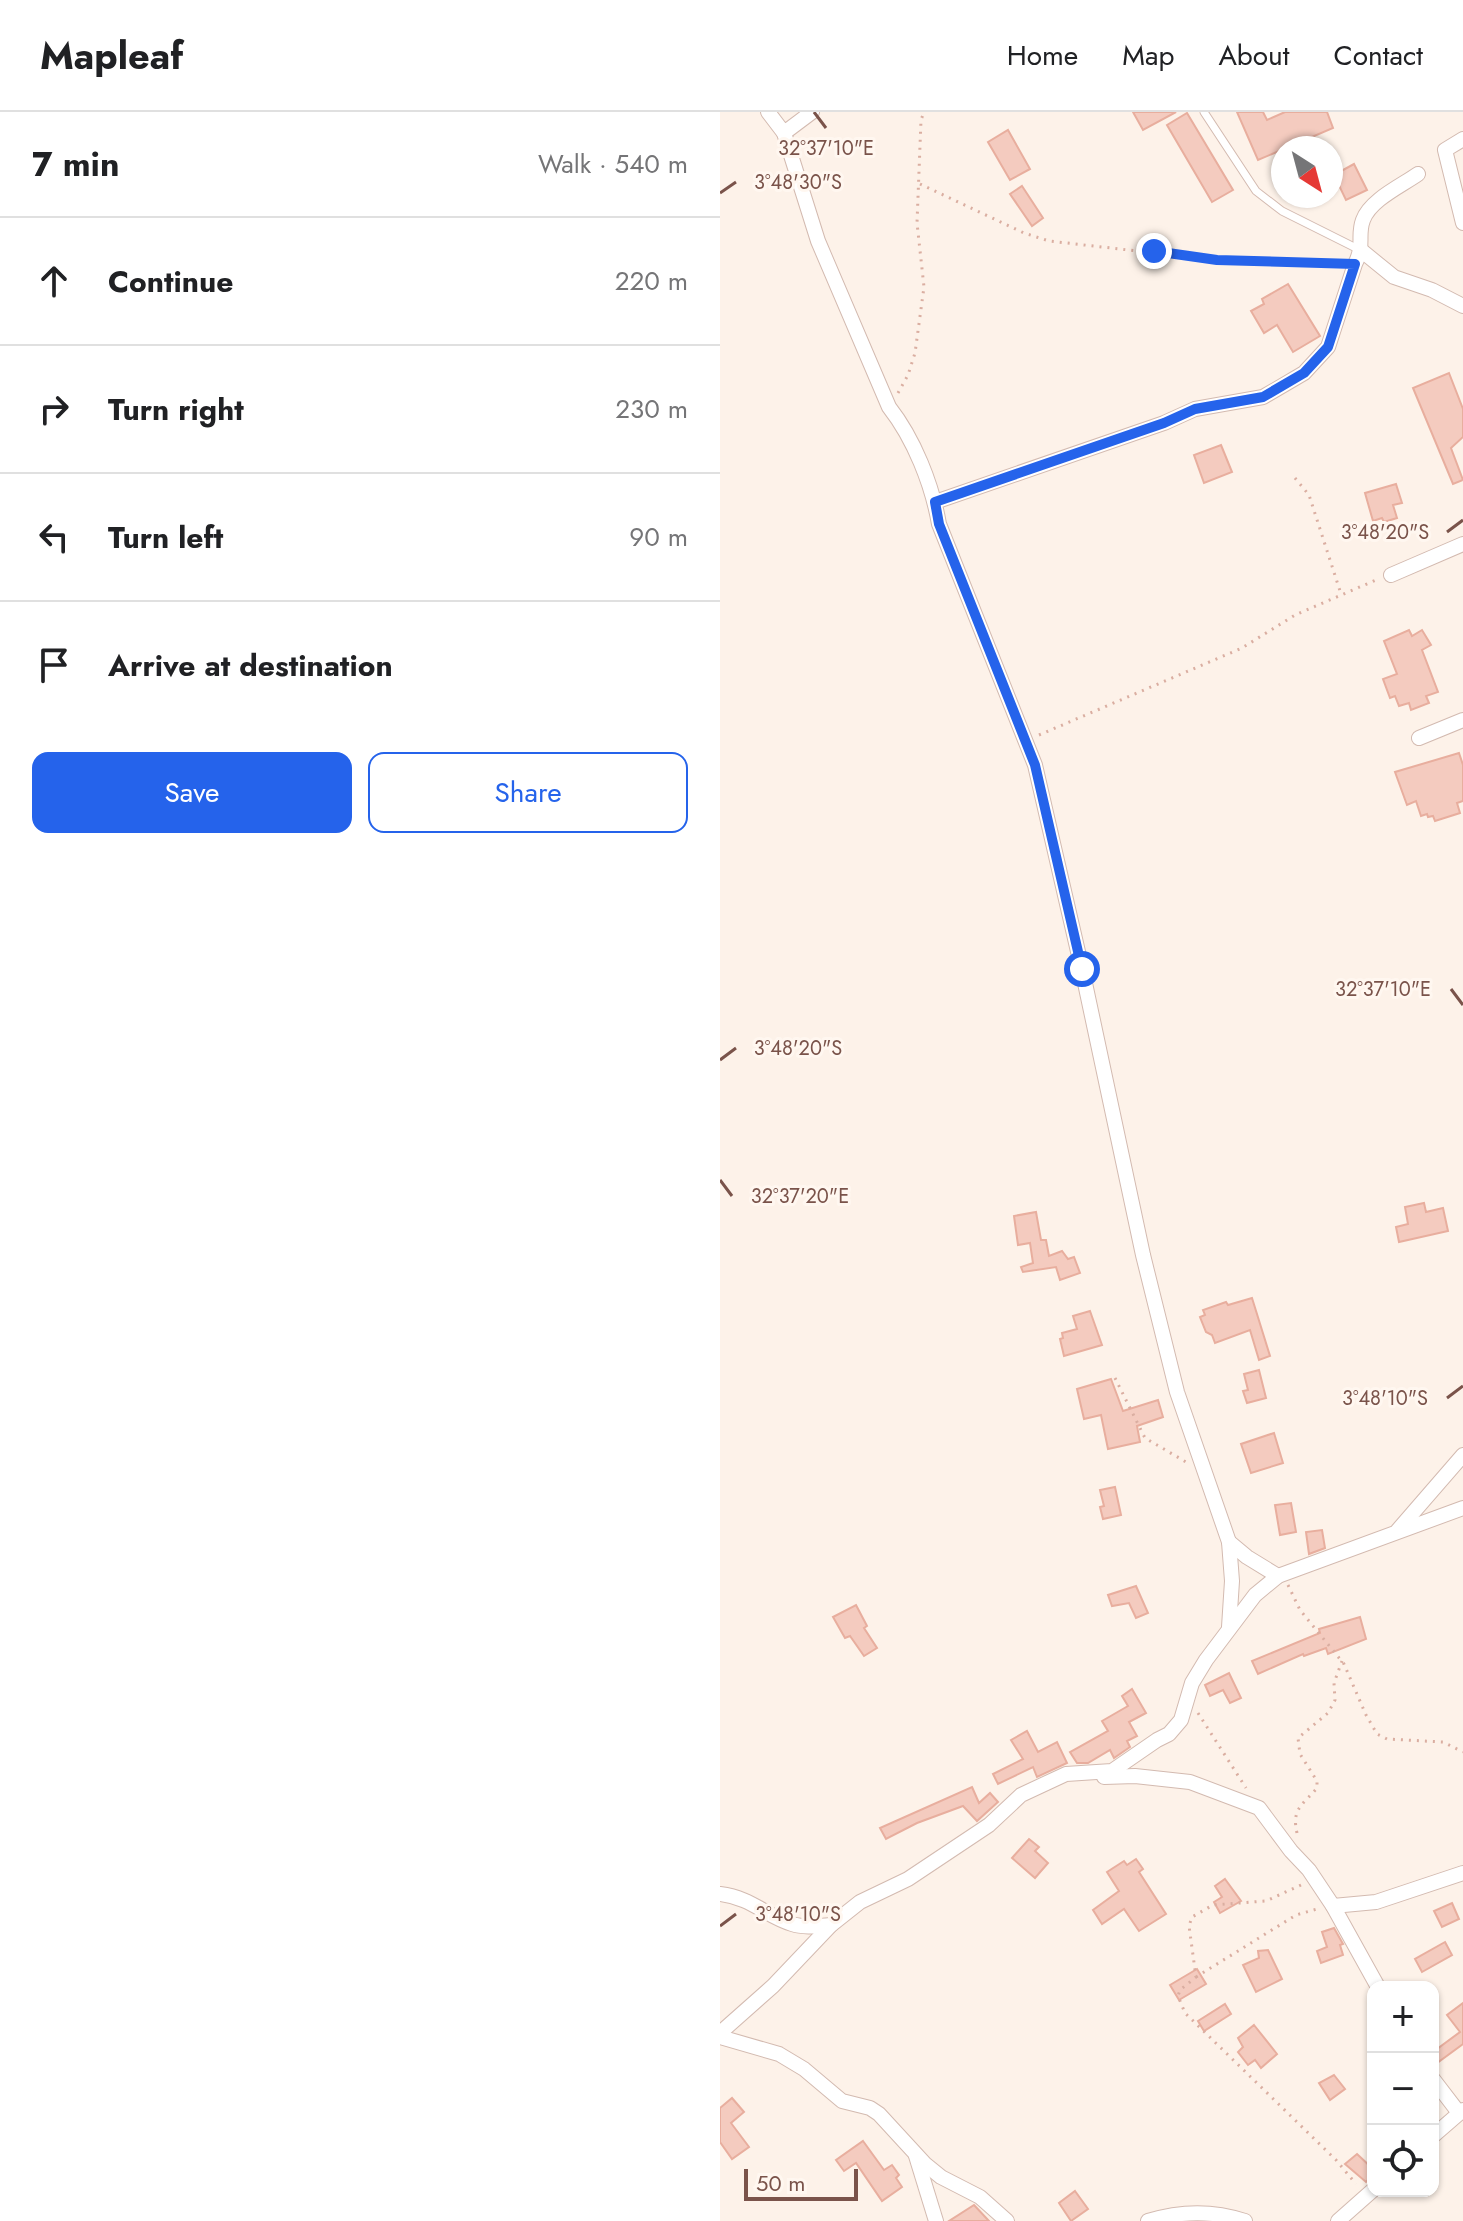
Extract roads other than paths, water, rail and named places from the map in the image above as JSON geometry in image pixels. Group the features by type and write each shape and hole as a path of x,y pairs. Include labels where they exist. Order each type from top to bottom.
{"street":[{"path":"768,112 784,133 818,241 889,407 905,427 935,502 939,524 1026,740 1044,803 1143,1255 1177,1392 1229,1542 1232,1581 1229,1627"},
{"path":"784,133 812,112"},
{"path":"1463,139 1445,150 1463,223"},
{"path":"935,502 1164,423 1195,409 1263,397 1304,373 1328,347 1358,257 1362,221 1370,208 1418,174"},
{"path":"1358,257 1394,277 1432,290 1463,306"},
{"path":"1391,575 1463,544"},
{"path":"1419,738 1463,720"},
{"path":"1395,1533 1463,1455"},
{"path":"1007,2221 980,2197 941,2177 916,2154 885,2117 870,2108 842,2101 793,2061 720,2035 773,1986 831,1925 860,1902 908,1879 989,1825 1021,1795 1066,1774 1112,1771 1169,1734 1181,1720 1195,1676 1229,1627 1255,1595 1281,1575 1463,1508"},
{"path":"1229,1542 1247,1557 1281,1575"},
{"path":"1058,1777 1135,1776 1190,1782 1259,1808 1333,1906 1375,1981"},
{"path":"1333,1906 1376,1902 1463,1873"},
{"path":"720,1894 750,1901 793,1925 831,1925"},
{"path":"1439,2086 1461,2111 1439,2131"},
{"path":"916,2154 936,2221"},
{"path":"1338,2221 1367,2196"},
{"path":"1148,2221 1196,2212 1245,2221"}],"lane":[{"path":"1204,112 1256,191 1282,211 1358,257"}]}
